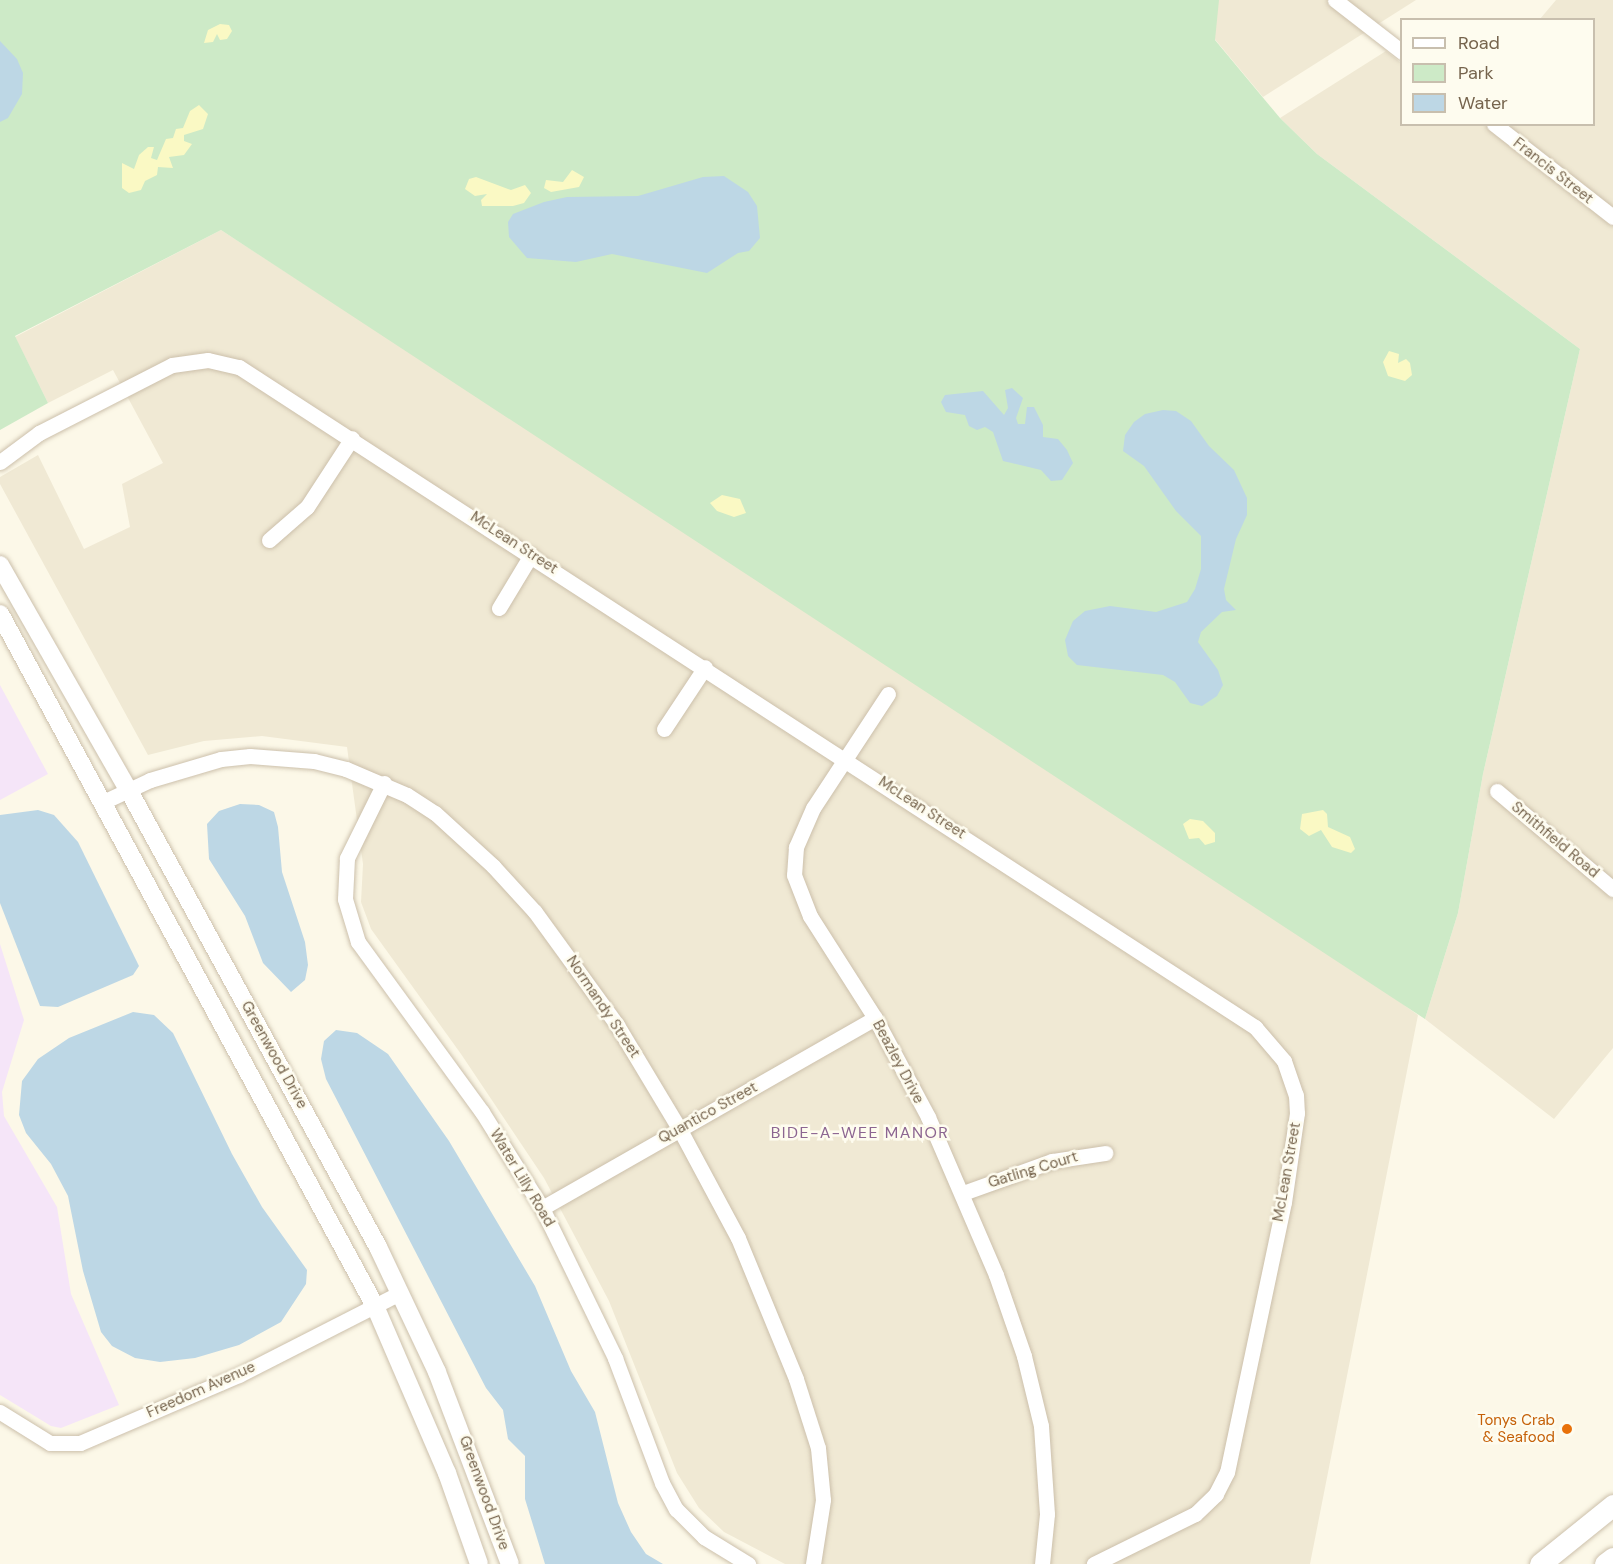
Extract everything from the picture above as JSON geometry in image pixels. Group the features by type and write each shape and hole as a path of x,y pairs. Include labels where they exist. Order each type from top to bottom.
{"main road":[{"path":"1540,1564 1613,1505"},
{"path":"1605,1564 1613,1558"}],"street":[{"path":"1335,0 1400,51"},
{"name":"Francis Street","path":"1497,126 1613,217"},
{"name":"McLean Street","path":"0,462 39,433 150,374 190,360 208,360 239,367 1234,1011 1273,1045 1292,1077 1296,1095 1295,1139 1237,1435 1222,1485 1195,1514 1094,1564"},
{"name":"McLean Street","path":"0,446 39,433"},
{"path":"269,540 307,507 352,438"},
{"path":"498,608 531,555"},
{"name":"Greenwood Drive","path":"0,565 128,789 400,1293 462,1433 510,1564"},
{"name":"Greenwood Drive","path":"0,614 375,1305 447,1473 479,1564"},
{"path":"664,729 705,667"},
{"name":"Beazley Drive","path":"888,694 802,830 793,860 794,875 810,916 875,1018 963,1193 996,1275 1033,1391 1046,1466 1047,1514 1042,1564"},
{"name":"Normandy Street","path":"104,802 128,789 187,767 250,756 314,761 384,783 435,813 456,830 535,912 617,1025 679,1128 738,1238 768,1304 818,1448 823,1500 813,1564"},
{"name":"Water Lilly Road","path":"384,783 347,858 344,880 349,920 358,942 482,1112 542,1208 615,1359 662,1483 676,1509 704,1537 748,1564"},
{"name":"Smithfield Road","path":"1497,791 1613,889"},
{"name":"Quantico Street","path":"542,1208 875,1018"},
{"name":"Gatling Court","path":"963,1193 1052,1161 1105,1153"},
{"name":"Freedom Avenue","path":"0,1413 50,1443 80,1443 239,1375 400,1293"}],"shaded area":[{"path":"1201,0 1416,0 1263,97 1198,19"},
{"path":"1556,0 1613,0 1613,1048 1554,1119 1425,1019 1458,913 1483,774 1580,349 1317,154 1280,118 1386,51 1400,62 1400,126 1595,126 1595,18 1541,18"},
{"path":"221,230 1291,924 1418,1015 1310,1564 785,1564 724,1532 699,1508 677,1473 609,1301 544,1178 461,1054 371,929 361,902 363,864 347,747 262,736 204,741 148,755 0,484 0,477 38,455 84,549 130,527 122,484 163,463 113,370 48,403 15,337"},
{"path":"0,685 48,774 0,800"},
{"path":"0,944 24,1020 2,1092 4,1116 57,1207 71,1294 119,1405 61,1428 51,1426 0,1395"}],"green space":[{"path":"0,0 1219,0 1215,40 1280,118 1317,154 1580,349 1483,774 1458,913 1425,1019 221,230 15,336 48,403 0,430"}],"sand":[{"path":"220,24 229,25 232,31 227,39 220,40 217,34 213,42 204,43 208,30"},
{"path":"199,105 208,114 203,129 184,135 184,141 192,144 184,155 169,157 173,168 158,167 157,175 145,181 141,190 129,193 122,188 122,163 134,169 139,155 148,147 154,147 151,158 157,160 166,139 173,138 176,129 183,128 190,111"},
{"path":"572,170 584,177 579,187 551,192 544,188 546,180 563,182"},
{"path":"476,177 511,190 525,185 531,193 524,203 513,206 482,206 481,200 487,194 475,196 465,189 469,179"},
{"path":"1389,351 1399,354 1398,363 1406,359 1410,363 1412,375 1405,381 1388,376 1383,362"},
{"path":"722,495 740,499 746,513 734,517 717,511 710,503"},
{"path":"1323,810 1327,814 1328,827 1350,837 1355,849 1351,853 1332,847 1321,830 1309,836 1300,829 1302,814"},
{"path":"1190,819 1203,821 1215,833 1215,842 1205,845 1199,838 1189,839 1183,824"}],"water":[{"path":"0,41 17,59 23,73 22,94 8,118 0,122"},
{"path":"724,176 748,192 757,206 760,238 749,251 738,253 707,273 612,254 576,262 527,258 509,237 508,222 513,214 544,202 567,197 638,196 703,177"},
{"path":"1012,388 1023,398 1016,418 1018,424 1025,424 1027,407 1034,407 1043,425 1043,437 1058,439 1067,450 1073,463 1062,480 1051,481 1041,470 1003,461 993,432 985,427 977,430 969,426 965,415 946,412 941,402 945,395 983,391 1004,415 1008,408 1005,390"},
{"path":"1163,410 1176,411 1191,421 1209,446 1234,470 1247,498 1247,515 1236,539 1224,589 1226,600 1236,610 1222,612 1201,632 1198,642 1218,670 1223,685 1217,696 1202,706 1190,703 1175,682 1163,675 1077,665 1068,656 1065,640 1073,621 1085,611 1110,606 1156,612 1187,602 1195,589 1201,569 1201,536 1176,511 1144,466 1123,451 1125,435 1134,422 1145,414"},
{"path":"240,804 259,805 274,812 278,827 282,872 305,942 308,965 305,980 291,992 263,963 245,916 209,859 207,824 219,811"},
{"path":"38,810 54,815 78,842 139,966 133,975 58,1007 40,1006 0,903 0,815"},
{"path":"133,1012 154,1015 173,1033 232,1154 262,1207 307,1270 306,1284 281,1322 239,1345 195,1358 160,1362 135,1358 112,1346 101,1332 83,1271 68,1196 51,1164 26,1133 19,1115 22,1081 38,1059 69,1038"},
{"path":"336,1030 357,1033 388,1054 449,1141 535,1286 571,1371 595,1412 618,1503 631,1532 646,1554 663,1564 545,1564 525,1499 525,1456 508,1439 503,1410 486,1388 326,1079 321,1059 324,1041"}],"place":[{"name":"Tonys Crab & Seafood","path":"1567,1429"}],"district":[{"name":"BIDE-A-WEE MANOR","path":"860,1133"}]}
